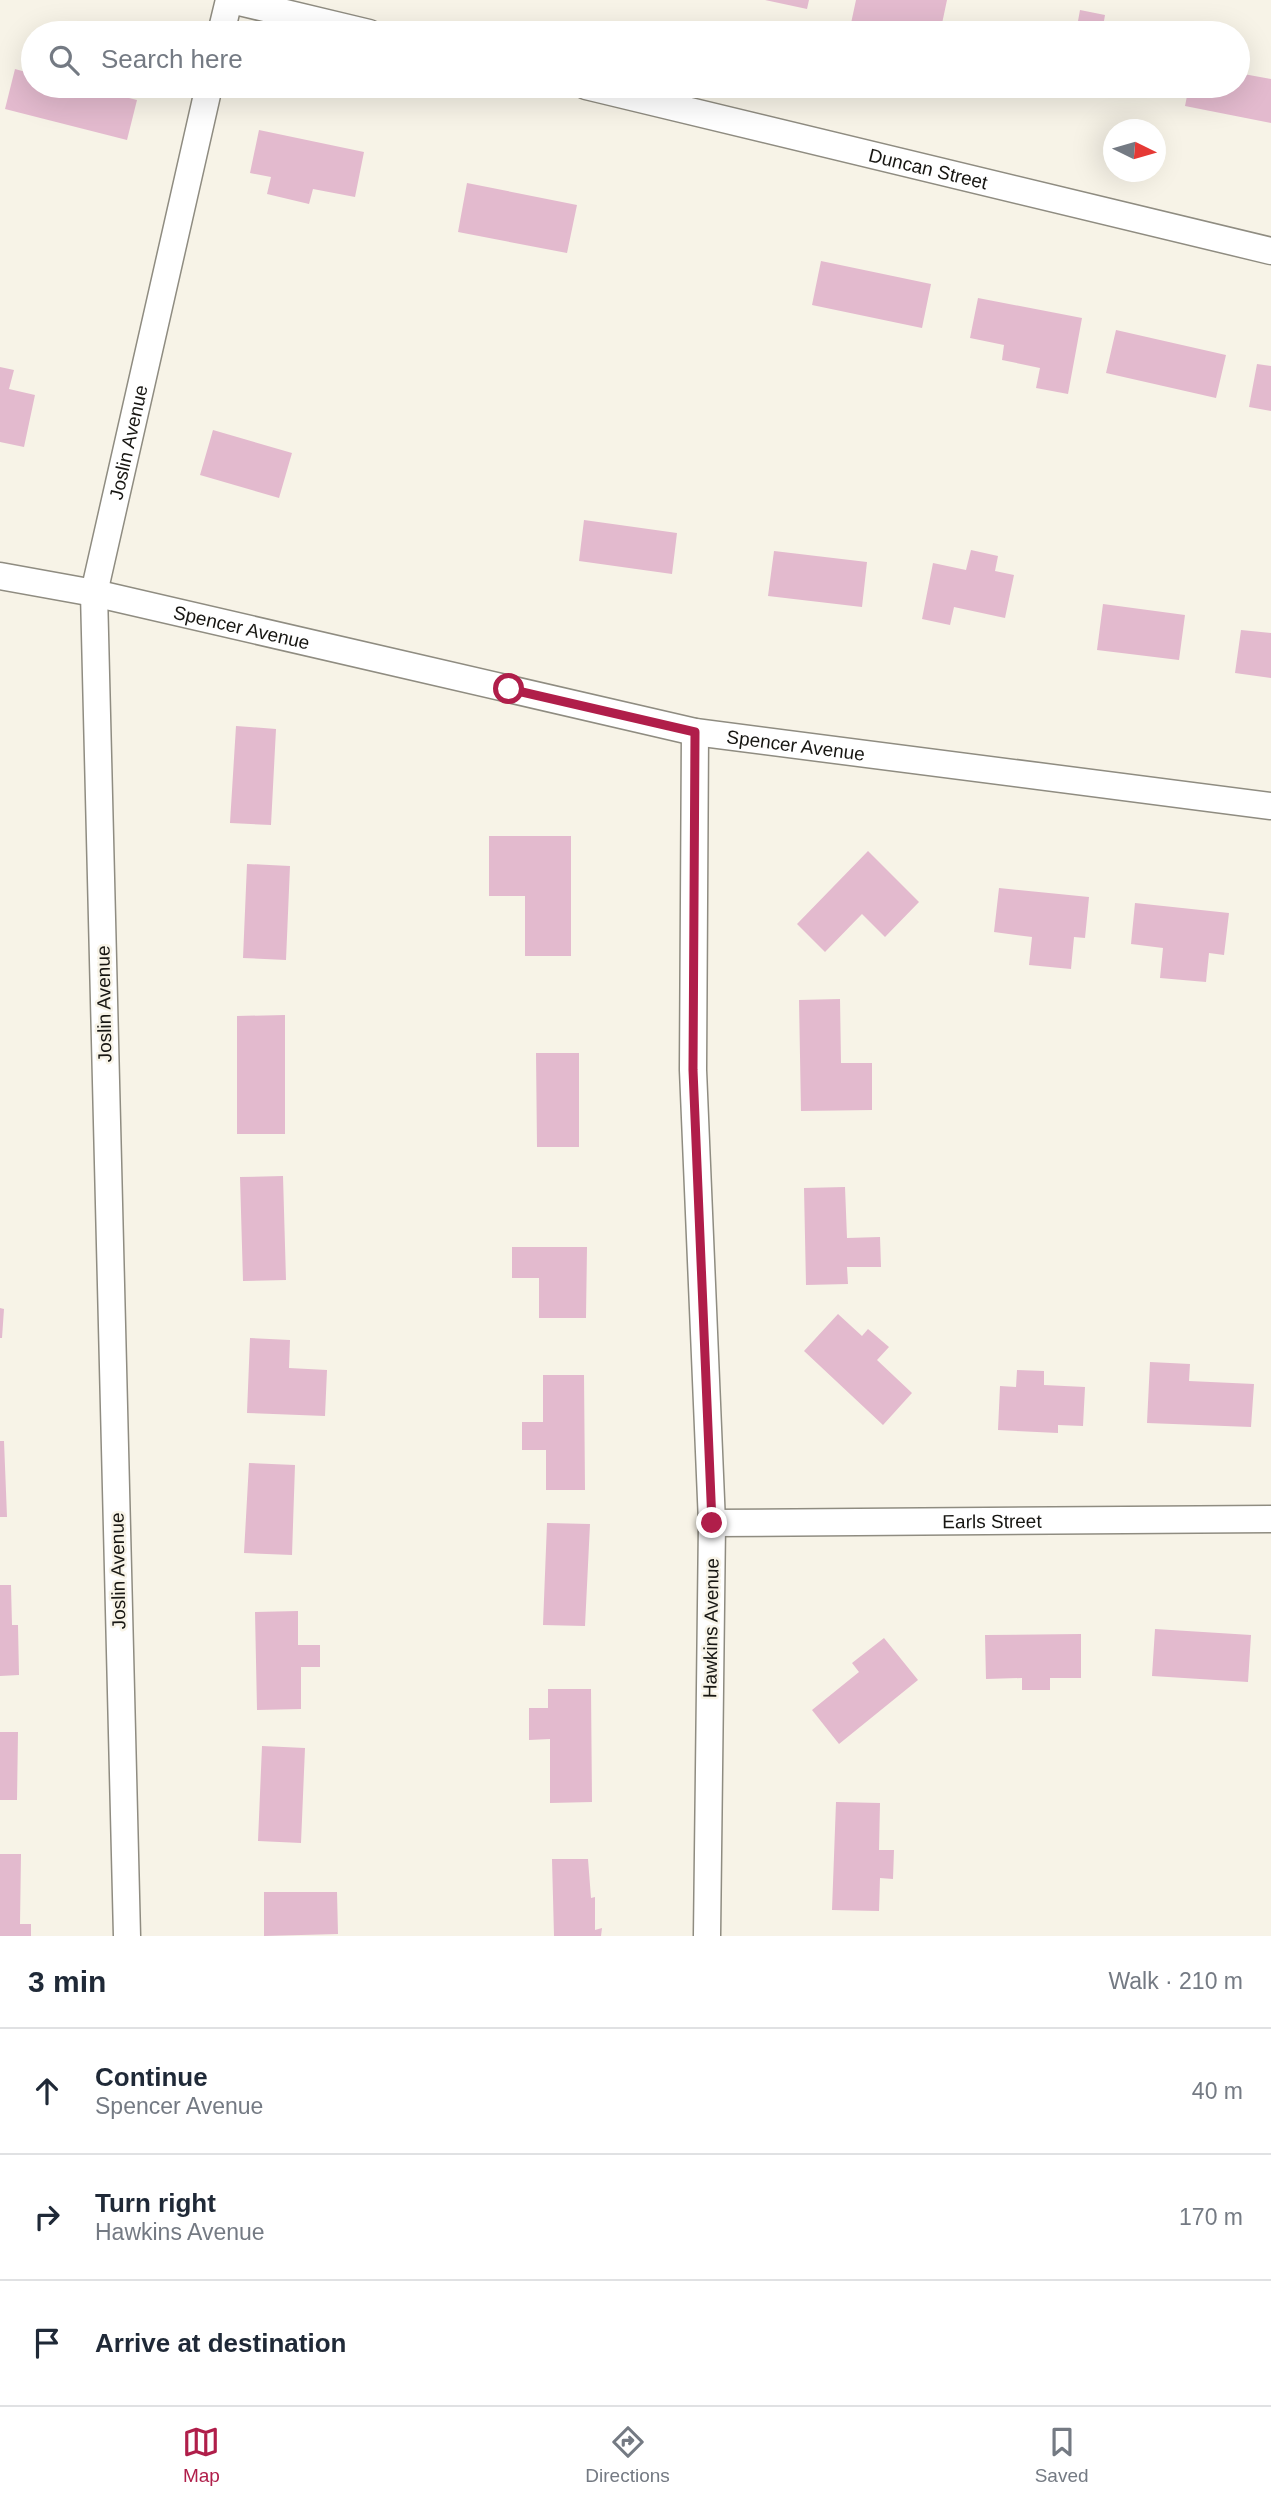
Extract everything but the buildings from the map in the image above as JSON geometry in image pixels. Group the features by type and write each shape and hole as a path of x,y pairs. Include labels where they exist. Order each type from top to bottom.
{"street":[{"path":"225,21 230,0 318,21"},
{"name":"Joslin Avenue","path":"127,1936 94,593 206,98"},
{"name":"Duncan Street","path":"636,98 1271,251"},
{"name":"Spencer Avenue","path":"0,576 94,593 695,732 1271,806"},
{"name":"Hawkins Avenue","path":"695,732 693,1070 712,1523 707,1936"},
{"name":"Earls Street","path":"712,1523 1271,1519"}],"route":[{"path":"509,689 695,732 693,1070 712,1523"}]}
